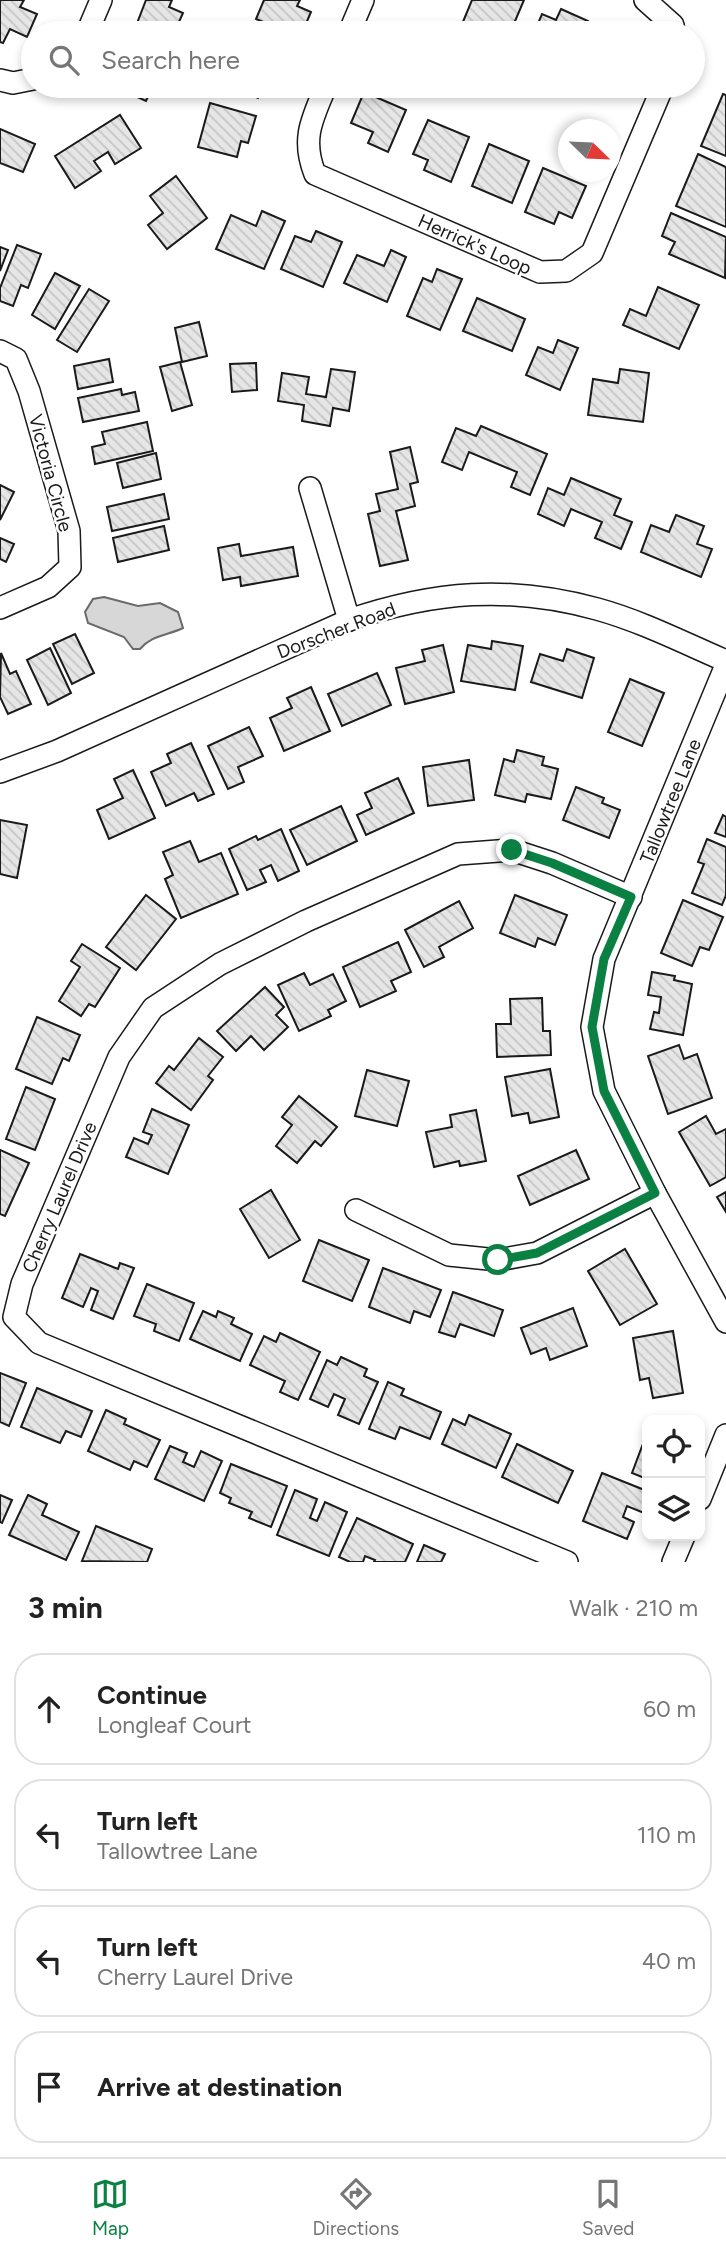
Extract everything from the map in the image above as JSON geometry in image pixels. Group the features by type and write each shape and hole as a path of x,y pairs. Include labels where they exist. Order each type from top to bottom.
{"street":[{"path":"92,21 101,0"},
{"path":"354,21 363,0"},
{"path":"645,0 669,21"},
{"path":"0,80 13,83 21,81"},
{"name":"Herrick's Loop","path":"321,98 308,127 309,158 315,174 540,272 566,271 592,253 658,98"},
{"name":"Victoria Circle","path":"0,351 16,359 29,391 69,531 70,567 48,587 0,608"},
{"path":"310,488 349,620"},
{"name":"Dorscher Road","path":"0,772 57,751 349,620 429,598 480,593 565,601 599,610 726,663"},
{"name":"Tallowtree Lane","path":"726,663 604,959 592,1027 604,1091 655,1193 726,1322"},
{"name":"Cherry Laurel Drive","path":"567,1562 39,1343 14,1317 22,1284 119,1057 153,1008 220,964 458,854 512,850 552,863 631,897"},
{"path":"356,1210 449,1255 498,1260 537,1253 655,1193"},
{"path":"705,1487 726,1435"},
{"path":"673,1562 682,1541"}],"shaded area":[{"path":"104,597 138,606 160,603 178,612 183,628 154,638 140,649 133,649 124,637 88,623 85,612 93,599"}],"building":[{"path":"0,0 24,0 20,7 37,14 34,21 21,21 21,34 10,29 3,43 0,42"},
{"path":"146,0 172,0 169,7 183,13 179,21 138,21"},
{"path":"264,0 300,0 297,6 311,12 307,21 256,19"},
{"path":"472,0 524,0 515,21 463,21"},
{"path":"561,9 588,21 539,21 542,14 556,20"},
{"path":"723,94 726,95 726,156 701,146"},
{"path":"361,98 378,98 406,110 388,152 368,143 373,132 351,123"},
{"path":"210,103 256,116 248,143 241,141 237,157 198,147"},
{"path":"120,115 141,148 115,164 108,152 94,161 101,171 75,188 55,156"},
{"path":"428,120 469,137 451,182 424,170 428,160 413,154"},
{"path":"0,129 35,144 23,172 0,163"},
{"path":"489,144 529,161 512,203 472,186"},
{"path":"698,154 726,167 726,227 676,206"},
{"path":"543,168 558,174 558,182 576,182 586,186 572,218 559,212 554,224 525,212"},
{"path":"176,176 207,218 167,249 148,225 163,213 150,196"},
{"path":"262,211 285,221 264,269 216,249 231,215 256,226"},
{"path":"671,213 726,237 725,278 669,254 675,242 662,236"},
{"path":"316,231 342,242 323,287 281,269 295,236 311,242"},
{"path":"17,245 41,254 28,288 21,285 13,306 0,301 0,288"},
{"path":"0,247 8,250 0,271"},
{"path":"391,250 406,257 387,302 344,283 357,255 384,266"},
{"path":"437,269 462,279 440,330 407,316 423,278 432,282"},
{"path":"55,273 80,286 55,329 32,315"},
{"path":"658,287 699,305 679,349 623,325 630,309 646,316"},
{"path":"89,289 109,301 77,352 57,340"},
{"path":"477,298 525,319 512,351 463,331"},
{"path":"199,322 207,356 182,362 175,328"},
{"path":"558,340 578,348 560,390 526,375 538,347 553,353"},
{"path":"109,359 113,382 78,389 74,366"},
{"path":"180,362 192,405 172,411 160,367"},
{"path":"256,363 257,390 232,392 230,364"},
{"path":"331,369 355,372 349,411 333,408 330,426 302,421 304,405 278,401 282,373 309,377 306,394 326,397"},
{"path":"620,369 649,373 643,422 588,415 593,379 618,383"},
{"path":"121,389 122,395 135,392 139,411 83,422 78,398"},
{"path":"147,422 153,451 95,464 92,447 105,444 102,432"},
{"path":"481,426 547,454 530,495 511,487 517,472 469,452 462,470 442,462 456,428 476,436"},
{"path":"410,447 418,482 410,484 415,506 396,511 408,560 380,566 368,514 380,511 376,494 398,489 390,452"},
{"path":"156,453 161,479 123,488 117,463"},
{"path":"571,478 621,499 614,515 632,522 621,549 595,538 602,522 571,509 564,526 538,514 548,488 564,495"},
{"path":"0,485 14,492 0,520"},
{"path":"164,494 169,519 112,531 107,507"},
{"path":"676,515 704,526 697,544 712,549 701,577 641,552 651,525 669,532"},
{"path":"164,526 169,550 118,562 113,538"},
{"path":"0,538 14,544 6,562 0,559"},
{"path":"239,544 241,556 293,547 298,576 241,586 240,577 223,580 218,548"},
{"path":"75,634 94,673 72,684 53,644"},
{"path":"492,641 523,646 515,690 461,681 468,645 491,649"},
{"path":"443,645 454,692 405,704 396,668 425,661 422,650"},
{"path":"50,648 71,693 48,705 27,660"},
{"path":"567,649 594,658 582,698 531,682 540,654 563,661"},
{"path":"1,653 10,674 16,671 31,704 8,714 0,697"},
{"path":"377,673 391,705 342,726 328,694"},
{"path":"630,679 664,693 642,746 608,732"},
{"path":"311,687 330,731 284,751 270,718 292,708 287,698"},
{"path":"249,727 263,756 238,767 244,782 228,789 208,746"},
{"path":"191,743 214,794 198,801 194,793 166,806 151,772 171,763 167,754"},
{"path":"517,750 544,757 542,765 558,769 551,799 527,794 525,802 495,795 504,759 514,762"},
{"path":"469,760 474,800 428,806 423,767"},
{"path":"133,770 155,818 109,839 97,810 123,798 114,779"},
{"path":"398,778 414,813 366,835 357,815 372,808 365,793"},
{"path":"576,787 604,798 602,803 620,810 609,838 563,820"},
{"path":"341,806 357,841 307,865 290,830"},
{"path":"723,815 726,817 726,837 715,833"},
{"path":"0,820 27,825 17,878 0,874"},
{"path":"281,829 299,871 278,881 271,865 260,870 266,882 247,890 229,849 256,836 258,840"},
{"path":"707,839 726,847 726,895 722,905 692,893 704,864 698,862"},
{"path":"190,841 199,862 221,853 238,894 181,918 165,879 173,875 163,852"},
{"path":"146,895 176,919 136,970 106,947"},
{"path":"515,895 567,915 555,945 538,938 535,947 500,933"},
{"path":"683,900 723,917 709,950 700,947 692,966 661,953"},
{"path":"459,901 473,928 439,947 444,957 424,967 405,930"},
{"path":"398,942 411,972 391,981 396,991 360,1007 343,967"},
{"path":"82,944 120,968 95,1007 89,1004 81,1016 59,1001 80,967 71,961"},
{"path":"652,972 675,976 674,980 692,984 683,1035 650,1029 654,1012 659,1013 661,997 648,995"},
{"path":"304,973 310,985 333,974 346,1001 328,1010 331,1016 299,1031 278,985"},
{"path":"265,987 284,1007 276,1015 288,1027 264,1050 251,1036 236,1051 217,1031"},
{"path":"542,998 543,1031 550,1031 551,1055 497,1057 496,1024 511,1024 510,999"},
{"path":"37,1017 80,1035 69,1061 63,1058 52,1084 16,1069"},
{"path":"199,1038 223,1057 208,1076 213,1080 191,1110 156,1083 169,1066 174,1070"},
{"path":"679,1045 684,1059 697,1054 712,1098 668,1114 648,1056"},
{"path":"550,1069 559,1117 530,1123 528,1113 512,1116 505,1077"},
{"path":"367,1070 409,1081 397,1126 355,1116"},
{"path":"26,1087 55,1099 35,1150 6,1139"},
{"path":"299,1096 337,1127 321,1146 315,1141 297,1163 276,1146 292,1125 282,1117"},
{"path":"152,1109 189,1125 168,1174 126,1157 134,1138 148,1144 152,1135 143,1132"},
{"path":"476,1110 486,1161 460,1166 459,1161 434,1167 426,1132 452,1127 450,1115"},
{"path":"706,1116 716,1134 726,1129 726,1177 710,1186 679,1132"},
{"path":"0,1150 29,1163 5,1216 0,1214"},
{"path":"576,1150 589,1179 530,1205 518,1176"},
{"path":"271,1190 300,1240 269,1258 240,1209"},
{"path":"726,1192 726,1212 717,1197"},
{"path":"319,1240 369,1260 352,1301 303,1281"},
{"path":"625,1249 657,1304 620,1325 588,1271"},
{"path":"80,1254 118,1269 120,1263 134,1268 113,1319 91,1310 98,1291 91,1288 83,1307 62,1298"},
{"path":"383,1268 441,1290 430,1317 414,1311 410,1323 369,1307"},
{"path":"147,1284 194,1303 179,1341 154,1331 156,1324 134,1316"},
{"path":"453,1292 503,1310 494,1336 460,1324 455,1337 439,1332"},
{"path":"573,1308 587,1346 550,1360 546,1348 531,1354 521,1328"},
{"path":"203,1311 216,1317 218,1311 234,1318 231,1324 252,1334 240,1361 190,1339"},
{"path":"673,1331 683,1393 653,1398 649,1378 640,1380 633,1338"},
{"path":"280,1333 320,1352 298,1400 280,1392 285,1381 250,1365 264,1336 276,1342"},
{"path":"341,1357 367,1369 364,1376 378,1382 359,1424 338,1415 345,1399 334,1394 328,1407 310,1399 327,1360 337,1365"},
{"path":"0,1373 26,1383 9,1426 0,1422"},
{"path":"388,1382 404,1389 401,1395 441,1412 430,1439 400,1427 395,1439 369,1429"},
{"path":"37,1388 92,1411 81,1437 66,1431 60,1443 21,1427"},
{"path":"106,1410 126,1419 124,1424 160,1440 147,1467 134,1461 130,1470 88,1451"},
{"path":"469,1415 511,1434 496,1468 442,1444 453,1419 465,1425"},
{"path":"517,1444 573,1471 558,1503 502,1477"},
{"path":"170,1446 187,1453 183,1462 194,1467 201,1451 222,1461 204,1501 155,1479"},
{"path":"642,1446 642,1477 632,1473"},
{"path":"231,1464 287,1486 271,1527 249,1518 252,1512 229,1503 231,1498 220,1493"},
{"path":"602,1473 642,1489 642,1512 627,1506 623,1517 634,1522 627,1539 583,1521"},
{"path":"295,1490 317,1499 310,1518 317,1521 325,1502 347,1512 329,1556 277,1535"},
{"path":"0,1495 12,1500 2,1523 0,1522"},
{"path":"28,1495 47,1504 42,1515 79,1532 66,1560 9,1535"},
{"path":"357,1518 413,1544 405,1562 374,1562 375,1560 365,1556 363,1562 350,1562 339,1557"},
{"path":"96,1526 152,1549 147,1562 82,1561"},
{"path":"424,1545 445,1554 441,1562 417,1562"}],"route":[{"path":"498,1260 537,1253 655,1193 604,1091 592,1027 604,959 631,897 552,863 512,850"}]}
